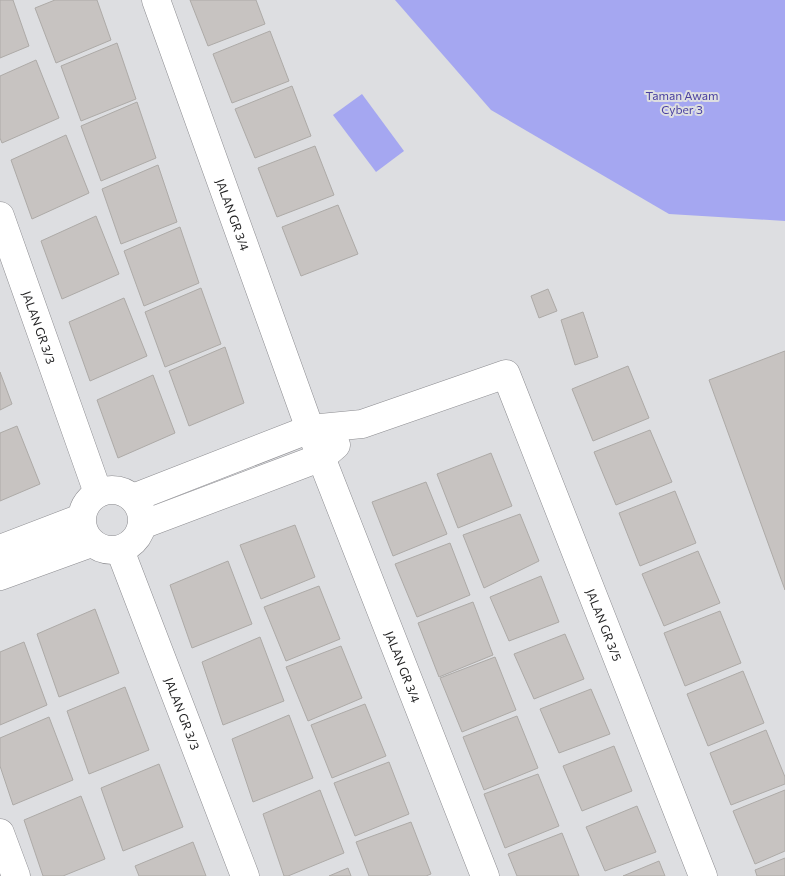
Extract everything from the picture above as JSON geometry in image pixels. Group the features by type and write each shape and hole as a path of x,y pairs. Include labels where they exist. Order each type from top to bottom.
{"street":[{"name":"JALAN GR 3/4","path":"156,0 310,429 486,876"},
{"name":"JALAN GR 3/3","path":"0,216 98,493"},
{"name":"JALAN GR 3/5","path":"362,424 506,374 703,876"},
{"path":"133,498 310,429 362,424"},
{"path":"142,525 322,457 362,424"},
{"path":"114,489 124,492 133,498 141,511 142,525 135,541 120,550 98,548 86,530 86,503 98,493 114,489"},
{"path":"0,549 86,530"},
{"path":"0,576 86,530"},
{"name":"JALAN GR 3/3","path":"120,550 245,876"},
{"path":"0,833 16,876"}],"green space":[{"name":"Taman Awam Cyber 3","path":"395,0 785,0 785,221 669,214 491,110"},
{"path":"362,94 404,151 376,172 333,115"}],"building":[{"path":"0,0 13,0 29,46 0,58"},
{"path":"55,0 97,0 111,40 56,63 35,8"},
{"path":"190,0 256,0 265,24 208,46"},
{"path":"270,31 289,81 232,103 213,54"},
{"path":"117,43 136,99 81,121 61,66"},
{"path":"36,60 59,118 2,143 0,138 0,76"},
{"path":"292,86 311,136 255,158 235,109"},
{"path":"137,102 156,158 101,181 81,126"},
{"path":"66,135 89,193 32,219 11,160"},
{"path":"315,146 334,195 277,217 258,168"},
{"path":"158,165 177,222 121,244 102,189"},
{"path":"338,205 358,254 301,276 282,227"},
{"path":"96,216 119,274 62,299 41,241"},
{"path":"180,227 199,283 144,306 124,251"},
{"path":"201,288 221,344 165,367 145,312"},
{"path":"548,289 557,311 539,318 531,296"},
{"path":"124,298 147,356 90,381 69,322"},
{"path":"583,312 598,357 575,365 561,320"},
{"path":"225,347 244,403 189,426 169,371"},
{"path":"785,351 785,590 709,380"},
{"path":"628,366 649,418 593,441 572,389"},
{"path":"0,372 12,404 0,410"},
{"path":"153,375 175,433 118,458 97,400"},
{"path":"17,426 40,484 0,501 0,433"},
{"path":"650,430 672,482 616,505 594,452"},
{"path":"491,453 512,506 458,528 437,474"},
{"path":"426,482 447,534 393,556 372,502"},
{"path":"675,491 696,543 640,566 619,513"},
{"path":"520,514 539,561 484,588 463,535"},
{"path":"295,525 315,577 261,599 240,545"},
{"path":"450,543 470,595 417,617 395,564"},
{"path":"698,551 720,603 664,626 642,574"},
{"path":"228,561 252,624 192,648 170,585"},
{"path":"541,576 559,622 509,641 490,597"},
{"path":"319,586 340,639 286,661 264,607"},
{"path":"473,602 493,655 439,677 418,623"},
{"path":"95,609 119,673 59,697 37,634"},
{"path":"720,611 741,663 685,686 664,633"},
{"path":"565,634 584,679 534,699 514,654"},
{"path":"260,637 284,701 223,725 202,662"},
{"path":"24,642 47,705 0,725 0,652"},
{"path":"341,646 362,698 308,721 286,667"},
{"path":"495,657 516,710 462,732 440,678"},
{"path":"743,671 764,723 708,746 687,694"},
{"path":"125,687 149,750 89,774 67,711"},
{"path":"591,689 610,734 559,753 540,709"},
{"path":"365,704 386,756 332,778 311,725"},
{"path":"289,715 313,778 253,802 232,739"},
{"path":"517,716 538,768 484,790 463,737"},
{"path":"49,717 73,780 13,805 0,766 0,738"},
{"path":"766,730 785,777 785,784 731,805 710,753"},
{"path":"614,746 632,791 582,811 563,766"},
{"path":"389,762 409,814 355,836 334,783"},
{"path":"159,764 183,827 123,851 101,788"},
{"path":"538,774 559,826 505,848 484,794"},
{"path":"320,790 344,853 284,876 263,814"},
{"path":"785,790 785,851 755,864 733,811"},
{"path":"81,796 105,859 63,876 43,876 24,820"},
{"path":"637,806 656,852 605,871 586,827"},
{"path":"411,822 431,874 426,876 369,876 356,842"},
{"path":"562,833 579,876 517,876 508,854"},
{"path":"193,842 206,876 139,876 135,866"},
{"path":"785,858 785,876 757,876 755,870"},
{"path":"659,861 665,876 623,876"},
{"path":"348,868 351,876 329,876"}]}
